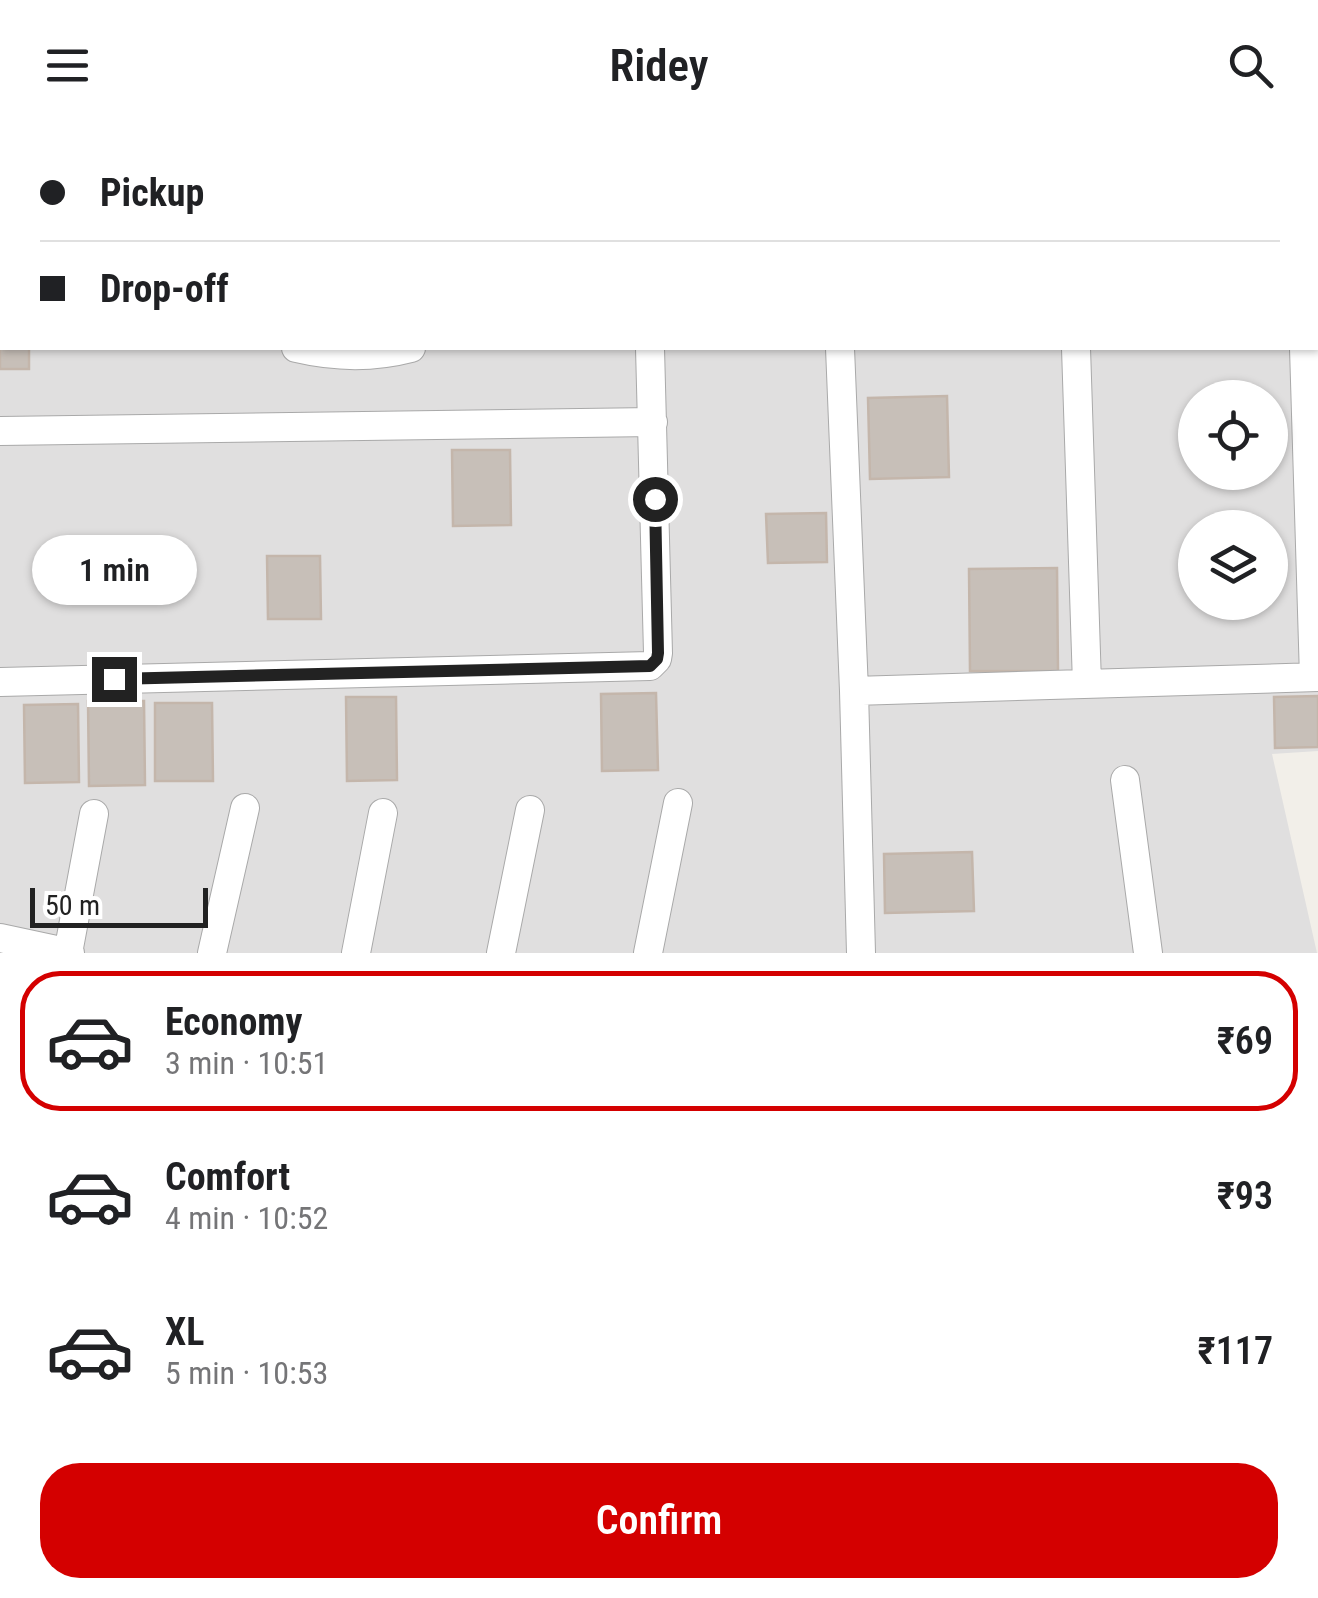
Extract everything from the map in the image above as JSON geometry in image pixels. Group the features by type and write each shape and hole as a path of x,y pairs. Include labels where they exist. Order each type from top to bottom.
{"street":[{"path":"304,350 325,355 385,355 404,350"},
{"path":"0,682 650,666 658,653 650,350"},
{"path":"840,350 861,953"},
{"path":"1076,350 1087,684"},
{"path":"854,691 1316,677 1304,350"},
{"path":"0,431 653,422"},
{"path":"1125,780 1148,953"},
{"path":"648,953 678,803"},
{"path":"212,953 244,808"},
{"path":"500,953 530,810"},
{"path":"356,953 383,813"},
{"path":"0,938 68,953 94,814"}],"shaded area":[{"path":"0,350 1318,350 1318,751 1272,754 1317,953 0,953"}],"building":[{"path":"0,350 29,350 29,369 0,369"},
{"path":"947,396 949,477 870,479 868,398"},
{"path":"452,450 510,450 511,525 453,526"},
{"path":"826,513 827,562 768,563 766,514"},
{"path":"267,556 320,556 321,619 268,619"},
{"path":"1057,568 1058,671 970,671 969,569"},
{"path":"656,693 658,770 602,771 601,694"},
{"path":"1318,696 1318,747 1275,748 1274,697"},
{"path":"346,697 396,697 397,780 347,781"},
{"path":"88,701 144,701 145,785 89,786"},
{"path":"155,703 212,703 213,781 155,781"},
{"path":"78,704 79,782 25,783 24,705"},
{"path":"972,852 974,911 885,913 884,854"}],"route":[{"path":"114,679 650,666 658,653 655,499"}]}
